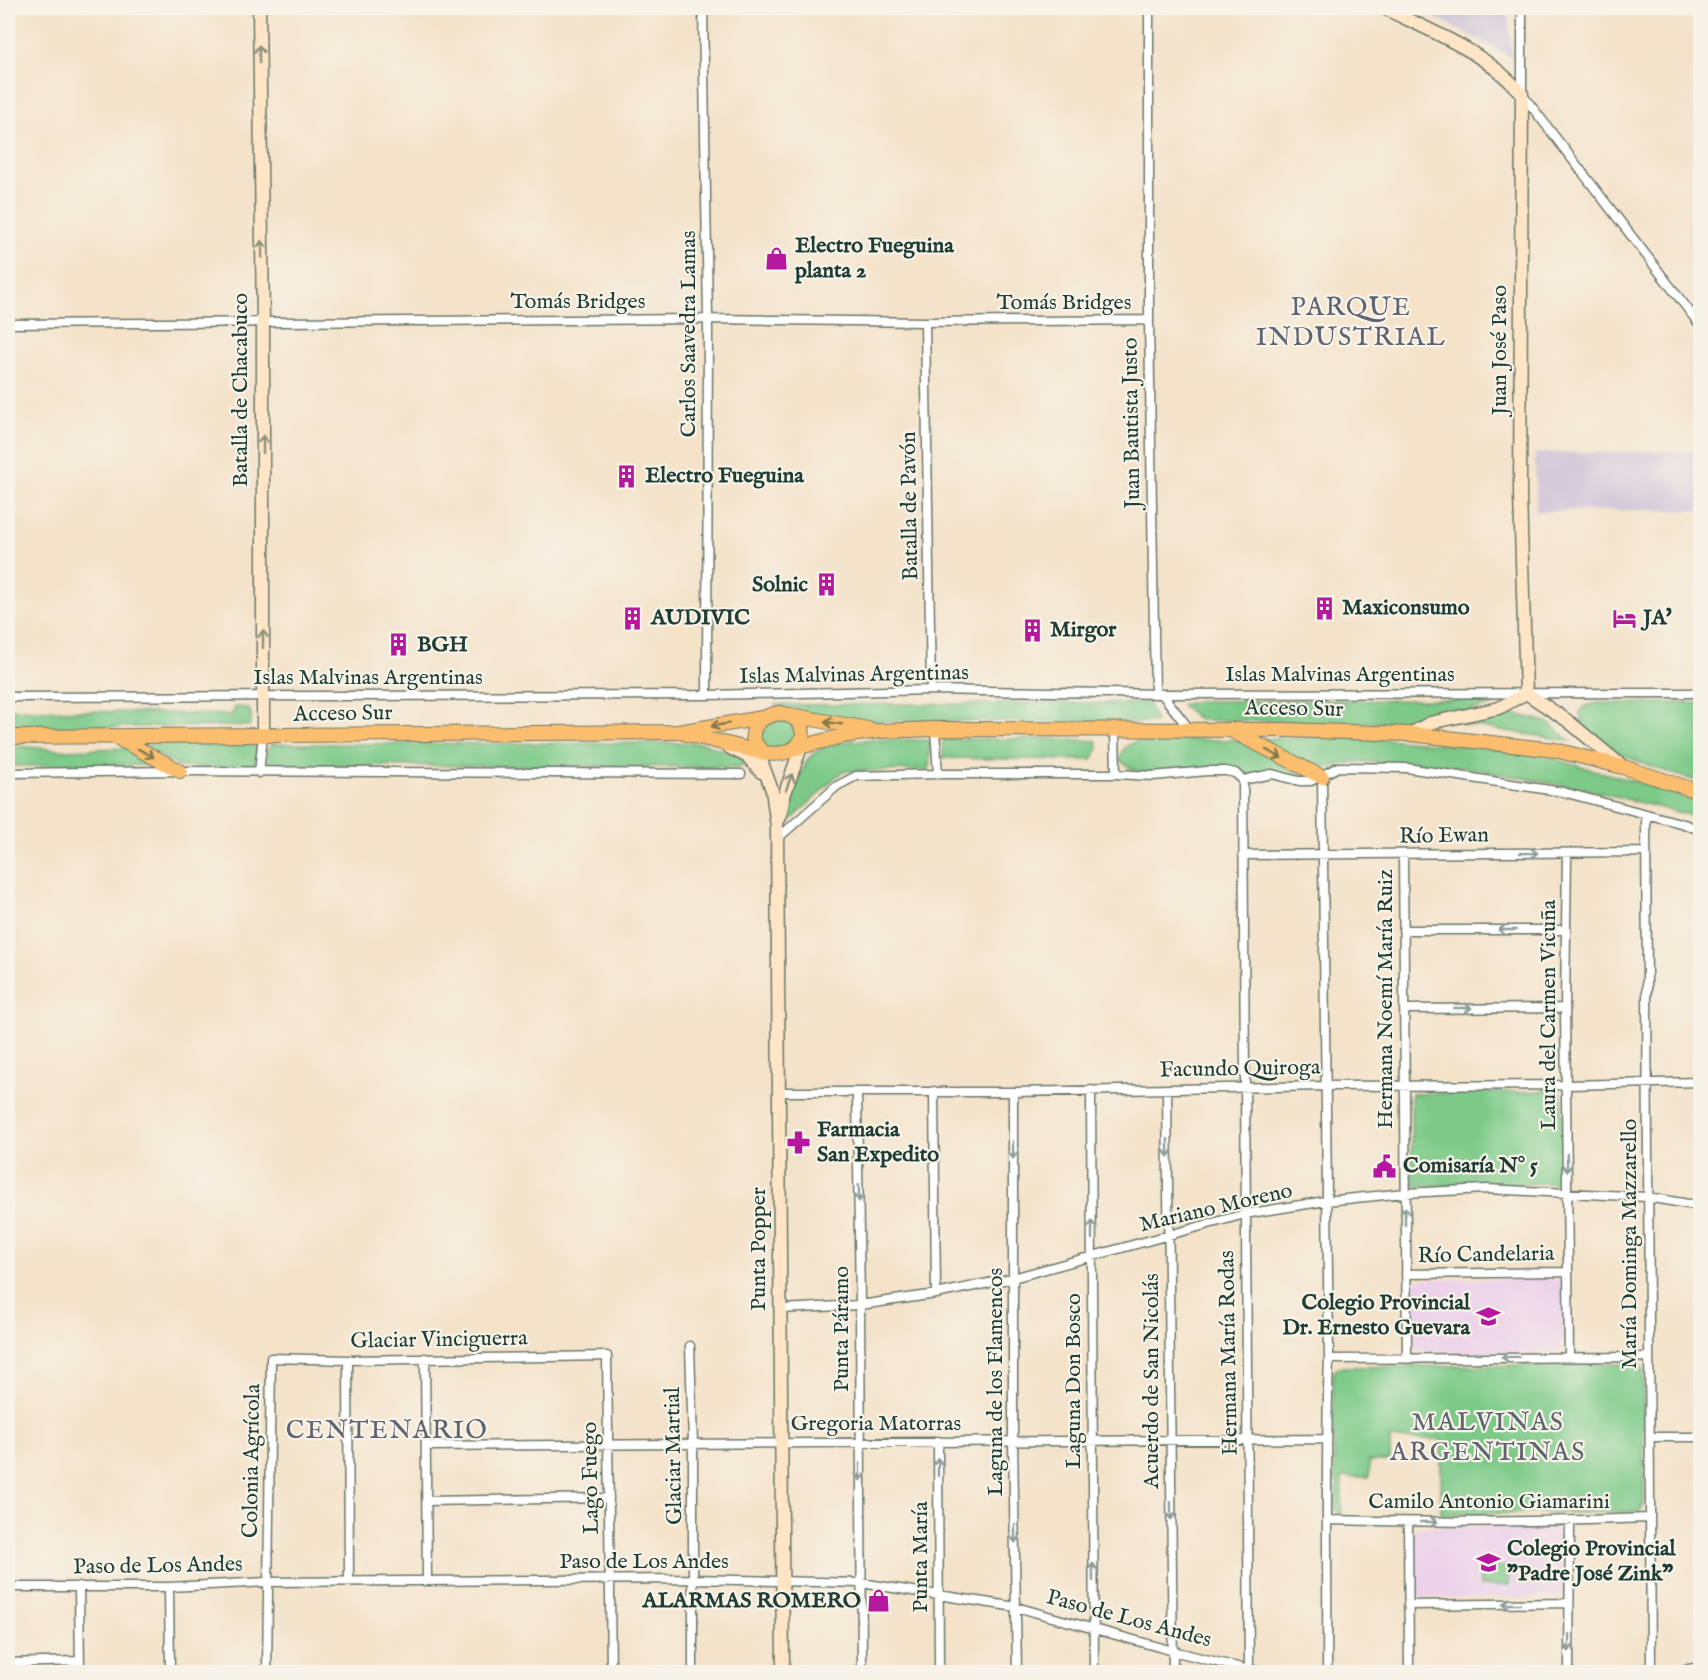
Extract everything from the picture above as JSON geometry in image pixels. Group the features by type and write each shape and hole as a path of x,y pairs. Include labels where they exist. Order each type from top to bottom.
{"main road":[{"path":"772,714 786,714 799,724 800,744 784,753 758,750 752,732 755,726 762,718 772,714"},
{"name":"Acceso Sur","path":"786,714 879,731"},
{"name":"Acceso Sur","path":"8,737 678,732 762,718"},
{"name":"Acceso Sur","path":"800,744 879,731 935,729 1228,729 1410,734 1554,750 1623,767 1701,792"},
{"path":"1228,729 1322,777"},
{"name":"Acceso Sur","path":"678,732 758,750"},
{"path":"112,735 180,771"}],"street":[{"name":"Batalla de Chacabuco","path":"259,8 263,323 263,735 259,773"},
{"name":"Carlos Saavedra Lamas","path":"703,8 708,319 707,695"},
{"name":"Juan Bautista Justo","path":"1149,8 1149,320 1158,693"},
{"path":"1384,8 1479,56 1501,71 1522,94 1700,325"},
{"name":"Juan José Paso","path":"1522,8 1520,495 1526,693"},
{"name":"Tomás Bridges","path":"8,324 708,319 925,322 1149,320"},
{"name":"Batalla de Pavón","path":"925,322 931,690"},
{"name":"Islas Malvinas Argentinas","path":"8,697 707,695 931,690 1158,693 1701,693"},
{"path":"1158,693 1190,730"},
{"path":"1410,734 1430,723 1499,708 1526,693 1568,721 1623,767"},
{"path":"935,729 938,774"},
{"path":"1115,730 1116,774"},
{"path":"710,739 748,757 772,790"},
{"name":"Punta Popper","path":"777,826 800,744"},
{"name":"Punta Popper","path":"758,750 772,790 777,826 783,1672"},
{"path":"777,840 846,780 856,776 938,774 1153,776 1226,771 1235,773 1243,780 1265,774 1299,781 1311,781 1338,767 1407,768 1563,792 1701,830"},
{"path":"8,773 180,771 741,774"},
{"path":"1322,777 1329,1359 1326,1439 1327,1672"},
{"name":"Hermana María Rodas","path":"1243,780 1249,1671"},
{"name":"María Dominga Mazzarello","path":"1646,815 1651,1672"},
{"name":"Río Ewan","path":"1243,855 1645,852"},
{"name":"Laura del Carmen Vicuña","path":"1567,853 1566,1085 1569,1356"},
{"name":"Hermana Noemí María Ruiz","path":"1403,854 1407,1359"},
{"path":"1403,930 1566,930"},
{"path":"1404,1009 1566,1008"},
{"name":"Facundo Quiroga","path":"780,1092 1013,1092 1701,1082"},
{"name":"Acuerdo de San Nicolás","path":"1167,1089 1173,1672"},
{"name":"Laguna Don Bosco","path":"1091,1090 1094,1672"},
{"path":"934,1091 936,1294"},
{"name":"Laguna de los Flamencos","path":"1013,1092 1013,1441 1017,1672"},
{"name":"Punta Páramo","path":"857,1093 862,1672"},
{"name":"Mariano Moreno","path":"781,1309 860,1305 936,1294 1092,1258 1245,1214 1326,1201 1486,1188 1647,1197 1701,1206"},
{"name":"Río Candelaria","path":"1406,1274 1567,1272"},
{"name":"Glaciar Martial","path":"690,1346 693,1444 693,1672"},
{"name":"Glaciar Vinciguerra","path":"271,1358 348,1360 607,1356"},
{"name":"Lago Fuego","path":"607,1356 611,1672"},
{"path":"1329,1359 1648,1357"},
{"name":"Colonia Agrícola","path":"267,1672 271,1358"},
{"path":"425,1358 427,1581"},
{"path":"348,1360 349,1581"},
{"path":"1650,1437 1701,1437"},
{"name":"Gregoria Matorras","path":"426,1446 1326,1439"},
{"name":"Punta María","path":"938,1442 939,1672"},
{"path":"426,1501 609,1498"},
{"name":"Camilo Antonio Giamarini","path":"1328,1520 1570,1521 1650,1518"},
{"path":"1569,1672 1570,1521"},
{"path":"1408,1522 1409,1672"},
{"name":"Paso de Los Andes","path":"8,1587 169,1587 349,1581 782,1580 861,1583 939,1593 1016,1607 1173,1652 1249,1671 1270,1672"},
{"path":"79,1586 80,1672"},
{"path":"169,1587 170,1672"},
{"path":"1408,1605 1569,1603"},
{"path":"8,1663 80,1661"},
{"path":"1672,1672 1701,1667"}],"shaded area":[{"path":"1417,8 1507,8 1512,57"},
{"path":"1700,451 1700,510 1536,511 1535,453"},
{"name":"Colegio Provincial Dr. Ernesto Guevara","path":"1420,1279 1558,1279 1563,1286 1563,1348 1556,1353 1418,1352 1412,1345 1412,1287 1414,1282"},
{"name":"Colegio Provincial \"Padre José Zink\"","path":"1556,1524 1562,1527 1564,1532 1565,1592 1561,1597 1421,1598 1414,1593 1414,1534 1418,1527"}],"green space":[{"path":"1505,700 1490,706 1420,723 1200,720 1181,705 1199,701"},
{"path":"1148,703 1156,722 837,721 775,705"},
{"path":"1597,703 1700,703 1700,782 1649,766 1609,748 1594,737 1583,725 1580,711 1584,707"},
{"path":"235,707 248,708 252,717 249,726 8,728 8,709 232,715"},
{"path":"1514,714 1547,722 1571,741 1461,724"},
{"path":"781,719 793,726 796,738 785,748 767,748 759,741 759,729 766,722"},
{"path":"1349,736 1540,755 1647,785 1700,803 1700,818 1595,791 1461,767 1355,762 1322,769 1313,768 1255,739"},
{"path":"943,739 1097,741 1098,749 1092,760 943,758"},
{"path":"1143,739 1240,740 1309,778 1244,774 1240,769 1214,768 1159,773 1140,772 1120,760 1125,748"},
{"path":"862,740 927,740 930,742 927,770 845,771 783,828 785,814 806,762 815,752 828,746"},
{"path":"703,743 747,759 741,767 270,765 267,761 268,749 273,744"},
{"path":"249,744 256,748 255,763 248,768 179,767 142,745"},
{"path":"8,745 59,750 129,748 147,765 8,766"},
{"path":"1555,1091 1560,1094 1562,1100 1561,1183 1416,1186 1412,1184 1412,1094"},
{"path":"1635,1364 1641,1366 1643,1371 1644,1504 1639,1512 1441,1514 1441,1439 1390,1439 1390,1461 1369,1461 1369,1477 1342,1477 1342,1515 1335,1510 1337,1481 1334,1480 1333,1374 1338,1367"},
{"path":"1508,1567 1509,1585 1480,1586 1480,1568"}],"place":[{"name":"Electro Fueguina planta 2","path":"777,259"},
{"name":"Electro Fueguina","path":"627,476"},
{"name":"Solnic","path":"826,585"},
{"name":"Maxiconsumo","path":"1324,608"},
{"name":"AUDIVIC","path":"633,618"},
{"name":"JA'","path":"1625,618"},
{"name":"Mirgor","path":"1032,630"},
{"name":"BGH","path":"399,645"},
{"name":"Farmacia San Expedito","path":"799,1143"},
{"name":"Comisaría N° 5","path":"1385,1166"},
{"name":"Colegio Provincial Dr. Ernesto Guevara","path":"1488,1316"},
{"name":"Colegio Provincial \"Padre José Zink\"","path":"1489,1562"},
{"name":"ALARMAS ROMERO","path":"879,1601"}],"district":[{"name":"PARQUE INDUSTRIAL","path":"1351,322"},
{"name":"CENTENARIO","path":"387,1430"},
{"name":"MALVINAS ARGENTINAS","path":"1488,1437"}]}
